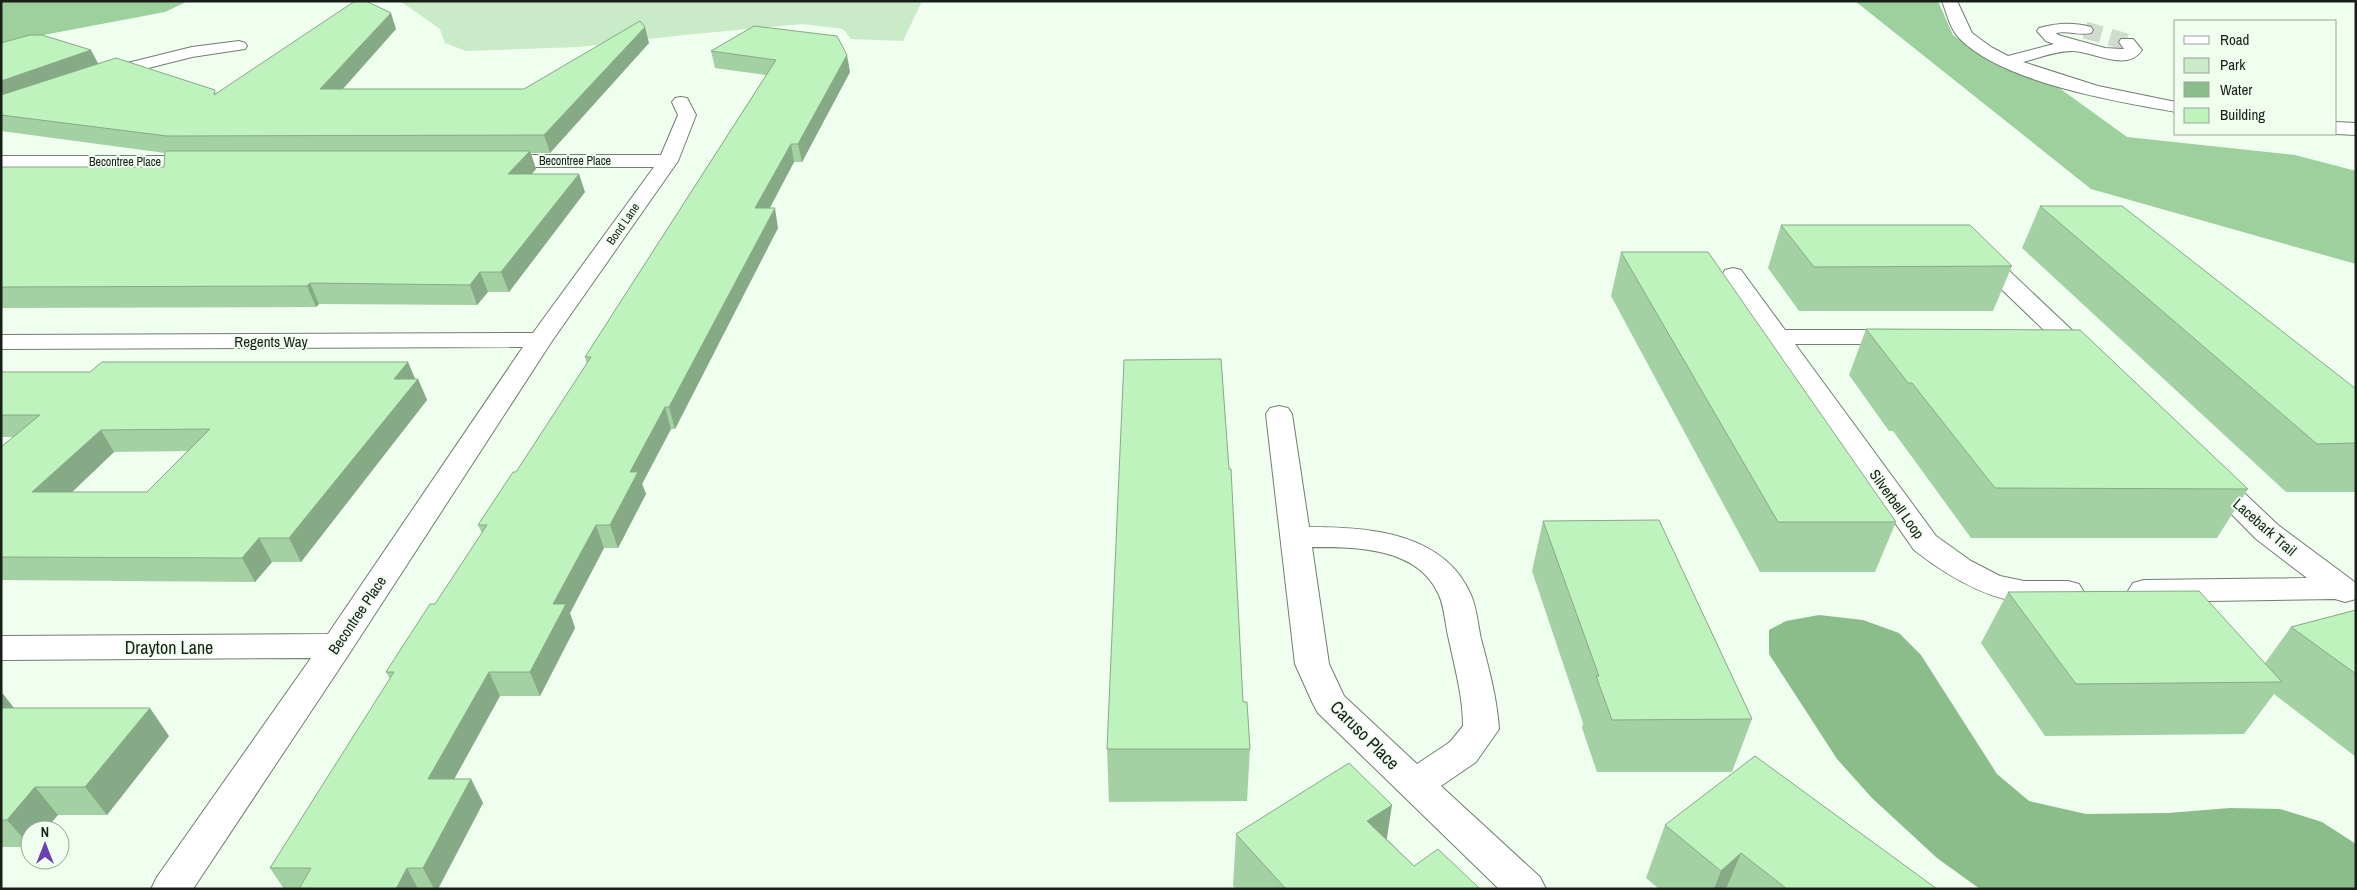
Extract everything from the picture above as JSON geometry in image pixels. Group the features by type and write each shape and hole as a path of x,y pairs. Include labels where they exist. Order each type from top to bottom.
{"street":[{"path":"1949,1 1965,34 1982,47 2008,61 2062,81 2174,107"},
{"path":"2085,30 2061,27 2044,30 2052,38 2100,53 2122,54 2134,50 2126,42"},
{"path":"84,81 111,71 192,52 239,46"},
{"path":"2008,61 2073,46"},
{"name":"Bond Lane","path":"540,340 668,161 687,116 681,102"},
{"path":"2337,128 2356,129"},
{"name":"Becontree Place","path":"479,161 668,161"},
{"name":"Becontree Place","path":"1,162 220,162"},
{"path":"1964,240 2099,370"},
{"name":"Silverbell Loop","path":"1733,275 1925,543 1956,566 1998,587 2040,593 2348,593"},
{"path":"2034,337 2064,336"},
{"path":"1778,337 1926,337"},
{"name":"Becontree Place","path":"171,889 337,646 540,340"},
{"name":"Regents Way","path":"1,342 540,340"},
{"name":"Caruso Place","path":"1279,414 1312,664 1330,704 1526,889"},
{"name":"Lacebark Trail","path":"2190,458 2268,532 2348,593"},
{"path":"1295,537 1363,537 1402,546 1433,565 1453,590 1481,702 1482,729 1463,752 1415,784"},
{"name":"Drayton Lane","path":"1,648 337,646"}],"green space":[{"path":"400,1 922,1 903,41 851,39 843,29 803,24 578,47 466,51 445,43 440,29"}],"shaded area":[{"path":"1,1 188,1 165,12 1,43"},
{"path":"1855,1 1938,1 1953,35 1969,47 1989,58 2055,85 2127,137 2295,155 2356,171 2356,264 2091,189"}],"water":[{"path":"1819,615 1863,620 1899,633 1921,655 1997,774 2029,801 2086,814 2168,813 2230,808 2280,809 2322,822 2356,844 2356,889 1980,889 1937,858 1872,798 1837,759 1769,654 1769,630 1786,621"}],"building":[{"path":"355,1 366,1 391,13 320,89 524,89 640,21 645,27 544,135 167,136 1,115 1,95 116,58 215,90 214,95"},
{"path":"754,26 837,36 847,55 798,144 791,144 755,208 775,208 669,407 665,407 630,472 638,472 610,525 596,525 553,604 566,604 530,672 489,672 428,779 471,779 423,868 407,868 396,889 299,889 311,868 270,868 394,672 386,672 430,604 435,604 487,525 478,525 513,472 516,472 591,357 585,357 776,60 711,51"},
{"path":"30,35 42,35 91,50 1,81 1,43"},
{"path":"165,151 530,151 508,174 579,174 501,272 480,272 470,285 310,283 307,286 1,287 1,167 164,167"},
{"path":"2040,206 2122,206 2356,389 2356,443 2317,444"},
{"path":"1781,225 1970,225 2012,266 1814,267"},
{"path":"1621,252 1708,252 1896,522 1778,522"},
{"path":"1866,329 2080,330 2248,489 1995,488 1912,383 1908,383"},
{"path":"1221,359 1229,469 1231,469 1243,702 1247,702 1250,749 1107,749 1124,360"},
{"path":"102,362 408,362 394,379 418,379 289,538 259,538 242,558 1,557 1,447 40,415 1,415 1,372 90,372","holes":["210,429 147,492 32,492 101,430"]},
{"path":"1659,520 1752,719 1612,720 1596,676 1599,676 1543,521"},
{"path":"2199,591 2282,682 2076,684 2008,592"},
{"path":"2356,610 2356,674 2291,627"},
{"path":"1,708 150,708 85,787 35,787 7,820 1,820"},
{"path":"1755,756 1937,889 1787,889 1741,853 1721,871 1665,825"},
{"path":"1349,763 1392,805 1367,821 1414,866 1438,849 1480,889 1286,889 1236,834"}],"tunnel":[{"path":"2085,30 2127,42"}]}
